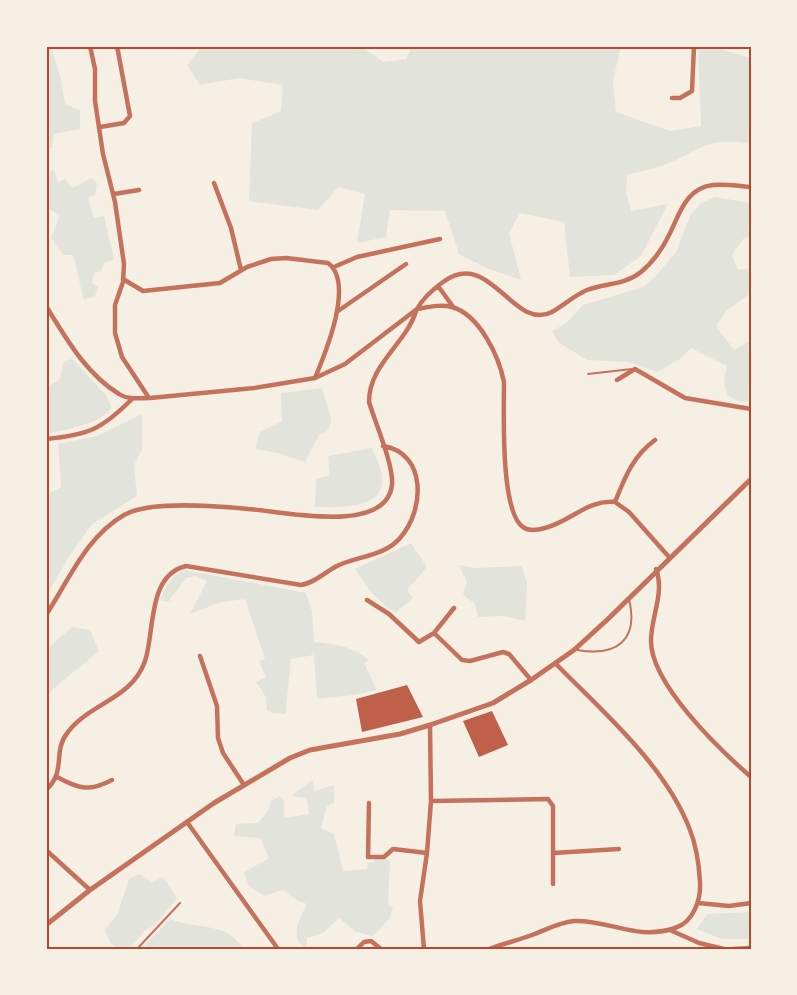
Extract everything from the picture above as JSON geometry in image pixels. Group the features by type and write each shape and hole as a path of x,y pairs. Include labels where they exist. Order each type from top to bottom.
{"street":[{"path":"90,46 95,69 95,101 103,154 114,194 124,264 123,279 115,305 114,320 117,344 122,357 150,398"},
{"path":"100,127 124,123 130,116 117,46"},
{"path":"672,98 680,98 692,91 694,46"},
{"path":"214,183 231,228 241,270"},
{"path":"46,616 83,554 96,538 125,514 147,507 182,506 248,509 318,518 351,516 375,508 389,494 392,476 369,402 369,390 379,368 413,320 421,302 438,286 456,275 481,276 524,311 534,316 542,316 588,290 621,282 642,272 661,250 680,210 694,193 712,185 751,187"},
{"path":"114,194 139,190"},
{"path":"123,279 143,291 212,284 228,279 241,270 260,262 286,258 317,261 334,267 357,257 440,239"},
{"path":"338,311 406,264"},
{"path":"315,378 326,353 338,311 336,272 334,267"},
{"path":"438,286 454,308 473,320 501,368 504,382 508,490 512,510 522,527 532,530 546,528 596,503 615,502 629,512 669,557"},
{"path":"46,306 81,359 120,395 132,399 263,387 315,378 345,364 417,309 432,306 454,308"},
{"path":"617,380 634,369 685,398 751,409"},
{"path":"46,439 72,436 95,430 112,419 132,399"},
{"path":"615,502 629,468 642,450 655,440"},
{"path":"46,790 57,777 60,751 67,732 87,713 118,696 140,672 149,648 159,594 164,581 178,568 196,567 284,584 301,585 308,584 346,562 383,551 400,539 412,518 416,505 418,492 416,476 406,456 396,449 383,446"},
{"path":"46,925 90,890 187,822 275,766 310,750 400,734 430,725 493,703 531,680 574,650 629,599 656,569 751,479"},
{"path":"656,569 660,589 651,634 651,651 654,664 662,679 720,750 751,777"},
{"path":"367,600 389,614 419,642 434,633 454,608"},
{"path":"434,633 454,655 462,660 470,661 503,652 509,654 531,680"},
{"path":"200,656 217,706 218,738 223,754 244,785"},
{"path":"489,949 556,924 574,921 643,932 669,930 677,928 691,917 698,903 700,890 699,870 691,830 667,784 616,725 556,664"},
{"path":"424,949 420,901 427,853 431,801 430,725"},
{"path":"57,777 68,783 90,789 98,788 112,780"},
{"path":"431,801 548,799 553,806 553,884"},
{"path":"368,803 368,857 384,857 392,850 427,853"},
{"path":"187,822 278,949"},
{"path":"553,853 619,849"},
{"path":"46,850 90,890"},
{"path":"698,903 730,906 751,904"},
{"path":"669,930 699,943 724,949"},
{"path":"357,949 364,942 372,941 381,949"},
{"path":"734,949 751,948"}],"lane":[{"path":"588,374 634,369"},
{"path":"574,650 595,654 610,650 619,644 633,625 629,599"},
{"path":"137,949 180,903"}],"shaded area":[{"path":"46,46 51,46 61,80 65,104 80,110 80,129 54,134 52,148 46,149"},
{"path":"196,46 360,46 384,62 406,59 412,46 621,46 613,81 616,112 670,131 701,126 698,46 709,46 751,58 751,144 726,141 708,145 664,165 627,175 626,192 631,211 668,204 641,256 614,275 570,277 564,222 520,213 509,233 521,280 489,269 459,254 445,211 390,210 386,237 357,243 365,194 338,187 318,210 249,201 252,123 281,111 283,85 239,78 200,85 187,65 199,50"},
{"path":"54,169 58,182 65,179 73,188 91,178 97,183 95,195 88,198 94,218 104,216 114,260 105,262 101,271 94,273 92,283 98,287 95,296 84,300 72,255 63,255 51,238 60,215 46,208 46,173"},
{"path":"715,197 751,203 751,237 744,238 732,255 738,270 751,268 751,293 727,310 716,326 734,350 751,340 751,399 748,402 737,401 727,395 724,380 727,366 691,348 680,359 657,372 628,362 587,360 558,342 552,331 565,324 583,305 643,287 657,275 676,252 691,214 701,203"},
{"path":"72,359 106,395 112,408 99,419 46,434 46,388 60,379 64,361"},
{"path":"322,388 331,418 330,426 326,432 319,435 305,462 278,453 255,449 260,432 282,421 281,393"},
{"path":"142,414 142,449 134,465 137,496 92,524 68,558 46,597 46,495 61,487 58,444 97,436"},
{"path":"372,448 382,474 381,489 375,496 367,502 357,505 315,507 316,479 330,475 328,456"},
{"path":"411,543 427,567 407,590 413,598 395,613 374,596 355,569"},
{"path":"459,565 476,568 522,566 527,584 525,621 504,616 478,617 475,604 463,595 467,582"},
{"path":"185,570 306,593 312,611 314,642 336,645 363,655 369,660 364,663 377,690 317,699 314,655 291,659 286,714 273,713 267,710 266,697 256,682 266,677 259,661 265,659 245,599 221,602 190,614 207,581 195,576 186,578 168,602 160,600 173,578"},
{"path":"72,627 90,630 99,651 53,689 46,699 46,650"},
{"path":"312,780 315,791 334,785 334,803 327,806 321,828 334,834 343,871 367,869 368,863 374,862 375,859 390,860 388,904 393,907 390,918 373,936 356,932 339,918 323,933 307,938 306,948 298,939 297,928 307,904 298,901 282,890 264,896 249,886 244,872 269,858 260,838 234,836 236,824 258,823 268,811 271,801 280,796 284,800 284,818 309,814 307,798 291,796"},
{"path":"139,874 147,878 150,883 163,877 177,898 155,925 144,931 130,948 116,947 111,943 105,930 117,915 129,879"},
{"path":"751,912 751,939 722,939 697,929 707,914"},
{"path":"170,919 220,930 237,940 243,949 141,949"}],"building":[{"path":"407,685 423,717 362,732 356,699"},
{"path":"492,711 508,745 479,757 463,721"}]}
